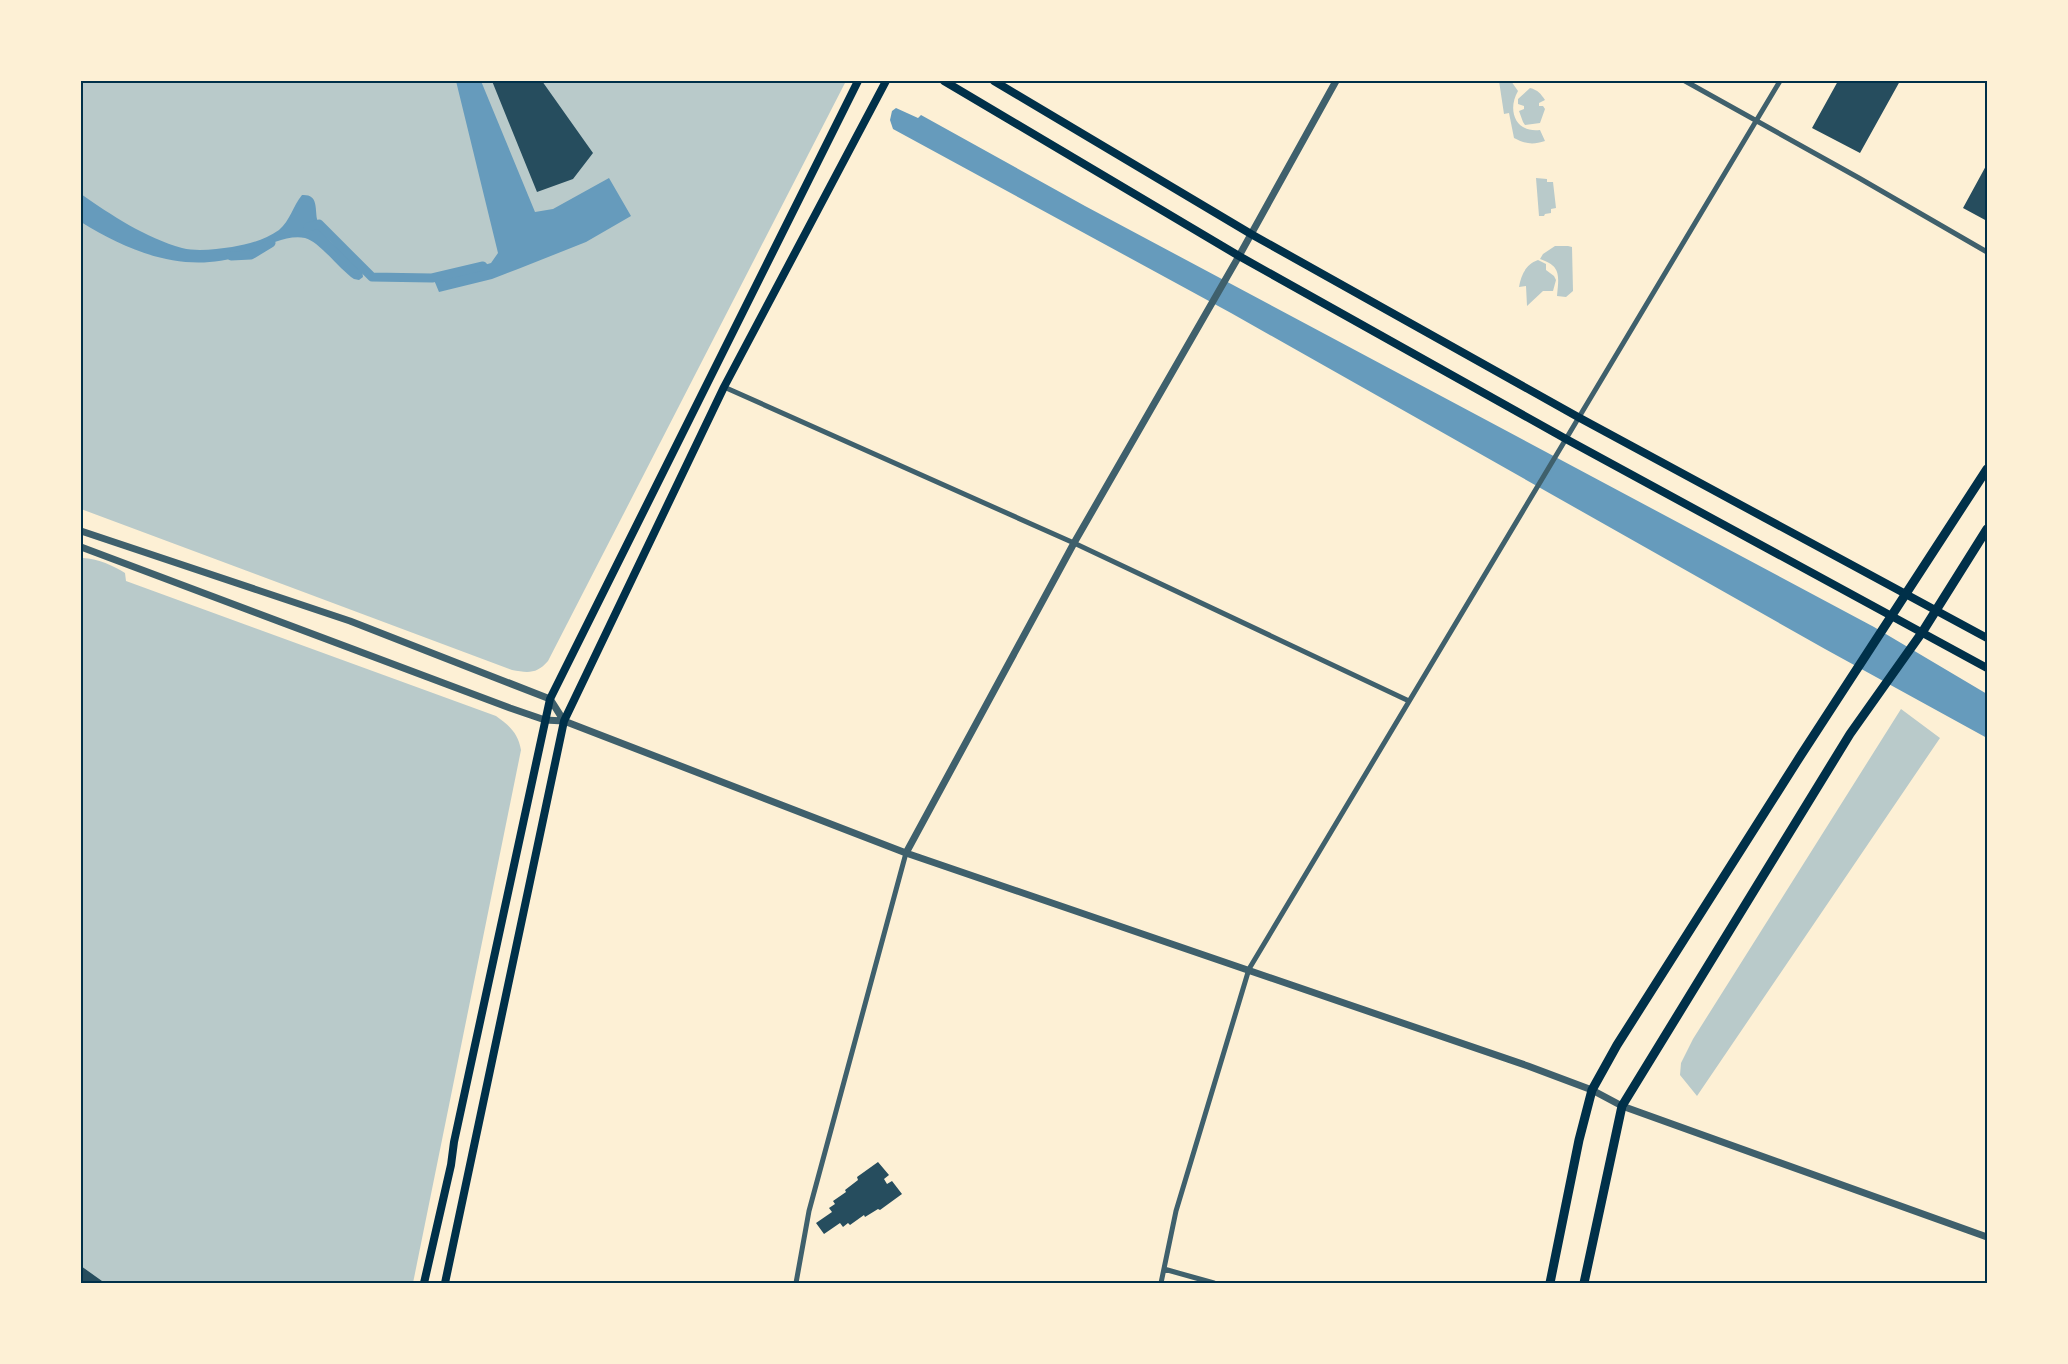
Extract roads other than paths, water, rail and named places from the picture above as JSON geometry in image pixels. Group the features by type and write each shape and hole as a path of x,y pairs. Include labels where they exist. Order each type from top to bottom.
{"main road":[{"path":"423,1283 451,1165 454,1142 550,699 858,81"},
{"path":"445,1283 564,722 724,387 886,81"},
{"path":"944,81 1239,256 1566,439 1987,668"},
{"path":"994,81 1251,234 1579,417 1987,638"},
{"path":"1550,1283 1579,1140 1592,1090 1623,1035 1987,469"},
{"path":"1584,1283 1622,1106 1850,734 1923,632 1987,529"}],"street":[{"path":"796,1283 808,1211 906,853 1074,543 1239,256 1336,81"},
{"path":"1685,81 1987,252"},
{"path":"1161,1283 1176,1211 1249,969 1780,81"},
{"path":"724,387 1074,543 1409,701"},
{"path":"81,531 350,621 550,699 564,722"},
{"path":"81,547 545,720 564,722 906,853 1249,969 1592,1090 1622,1106 1987,1237"},
{"path":"1164,1269 1214,1283"}],"water":[{"path":"456,81 481,81 535,212 553,209 609,178 631,216 586,242 518,269 492,279 439,292 434,280 491,263 498,253"},
{"path":"896,108 918,118 921,115 1085,206 1874,627 1987,694 1987,738 1825,649 1231,313 893,129 890,120 892,111"},
{"path":"81,194 142,232 182,248 201,250 238,246 268,236 283,226 302,195 307,195 315,202 317,219 325,234 330,241 354,260 362,271 363,277 359,280 354,279 317,245 305,238 297,237 281,240 222,261 179,261 138,251 81,222"}],"waterway":[{"path":"308,227 319,224 372,277 432,278 483,266"},
{"path":"231,256 251,255 271,243"}]}
